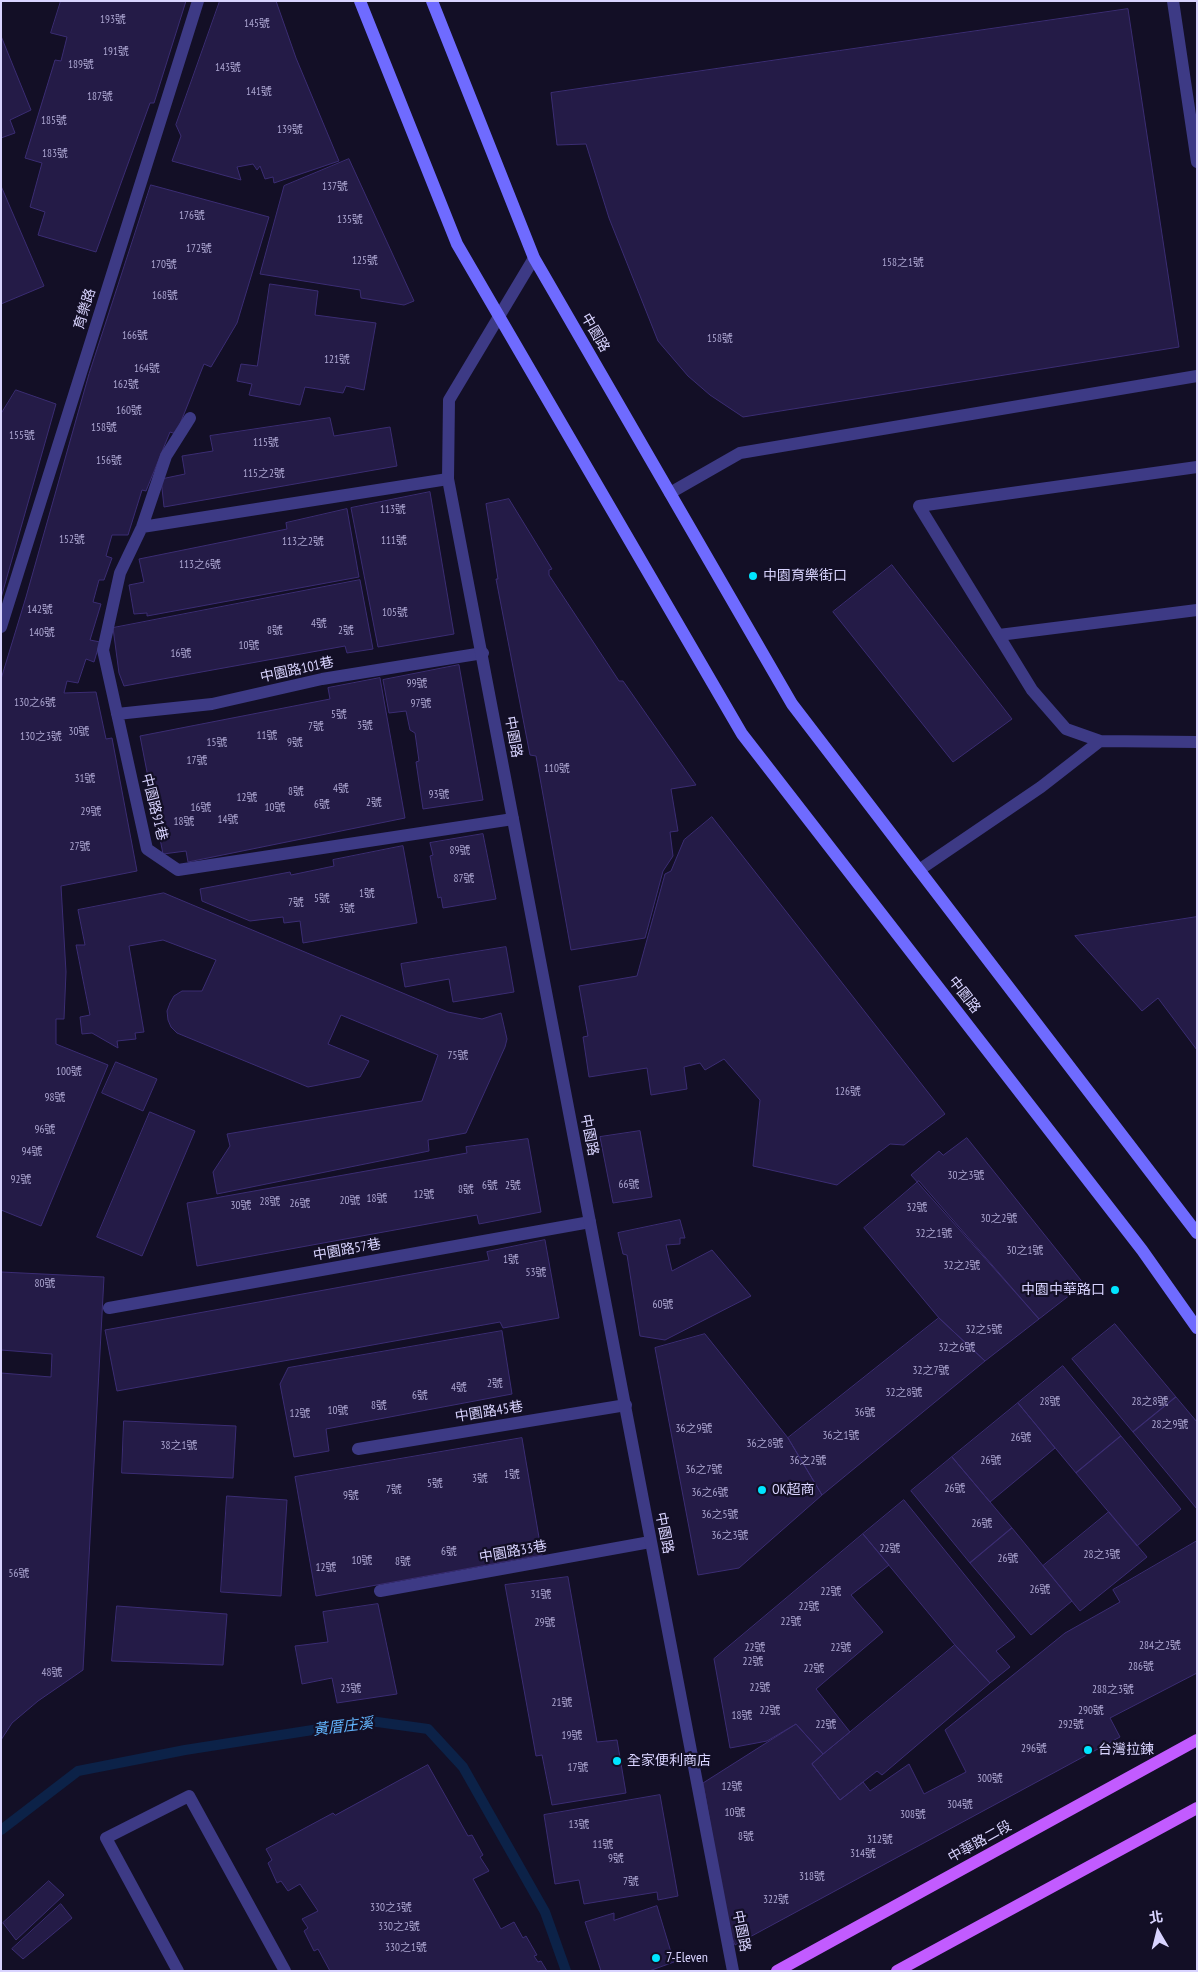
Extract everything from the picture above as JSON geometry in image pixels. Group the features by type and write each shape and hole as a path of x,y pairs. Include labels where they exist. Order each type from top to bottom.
{"main road":[{"name":"中園路","path":"360,1 457,244 742,734 1142,1250 1197,1328"},
{"name":"中園路","path":"432,1 534,258 792,704 1197,1233"},
{"name":"中華路二段","path":"777,1971 1197,1740"},
{"path":"898,1971 1197,1808"}],"street":[{"name":"育樂路","path":"1,627 198,1"},
{"path":"1173,1 1197,162"},
{"name":"中園路","path":"534,258 449,400 448,479 483,652 513,819 626,1405 650,1542 733,1971"},
{"path":"670,493 740,453 1197,376"},
{"name":"中園路91巷","path":"190,418 166,456 142,527 120,573 103,650 147,849 178,870 513,819"},
{"path":"1197,467 920,506 1032,690 1066,729 1100,742 1197,742"},
{"path":"142,527 448,479"},
{"path":"999,636 1197,610"},
{"name":"中園路101巷","path":"117,714 212,704 322,679 483,652"},
{"path":"919,870 1041,787 1100,742"},
{"name":"中園路57巷","path":"109,1308 590,1222"},
{"name":"中園路45巷","path":"358,1449 626,1405"},
{"name":"中園路33巷","path":"380,1591 650,1542"},
{"path":"178,1971 106,1838 189,1796 285,1971"}],"building":[{"path":"61,1 186,1 154,103 150,103 96,252 38,235 45,212 30,207 42,163 25,158 55,60 61,61 67,37 51,33"},
{"path":"220,1 276,1 296,58 339,161 274,183 273,177 265,179 260,166 257,170 253,164 237,167 241,180 172,161 181,136 176,125"},
{"path":"1128,9 1179,347 743,417 710,395 688,376 658,341 609,218 586,144 557,145 551,93"},
{"path":"1,36 31,110 10,120 15,133 1,138"},
{"path":"349,159 414,301 404,305 361,298 360,290 260,274 284,186"},
{"path":"151,185 269,217 237,323 211,367 204,364 176,434 170,432 146,491 142,490 128,535 112,535 106,556 112,558 104,580 99,580 93,602 101,604 90,640 100,642 94,662 86,659 78,683 67,681 64,693 96,692 106,739 112,738 137,871 61,886 66,972 64,1019 56,1019 56,1044 108,1065 41,1226 1,1210 1,679 89,374"},
{"path":"1,186 44,286 1,304"},
{"path":"270,284 318,291 315,315 376,323 364,390 346,386 343,393 305,387 300,405 249,395 252,384 237,381 241,364 257,366"},
{"path":"16,390 56,404 1,598 1,414"},
{"path":"330,418 334,436 390,427 397,466 164,507 161,479 185,474 182,456 213,451 210,436"},
{"path":"430,492 454,634 378,647 351,508"},
{"path":"509,499 552,569 549,570 549,575 619,681 623,681 696,785 671,789 678,831 670,832 673,856 663,871 645,938 571,950 536,756 530,755 496,579 498,579 486,504"},
{"path":"347,509 359,577 147,616 147,613 134,614 129,585 144,582 139,559 287,529 286,523"},
{"path":"892,565 1012,719 953,762 833,612"},
{"path":"360,580 373,649 347,653 345,646 124,686 119,673 113,628"},
{"path":"459,665 483,800 423,809 416,762 419,761 415,733 410,730 406,711 389,713 383,680"},
{"path":"380,678 405,818 188,862 186,851 163,854 140,736 330,699 328,688"},
{"path":"712,817 945,1114 904,1145 890,1144 837,1185 753,1166 760,1100 724,1059 705,1070 700,1063 684,1067 687,1089 651,1095 647,1068 589,1077 583,1037 588,1036 579,986 637,976 665,874 671,871 684,840"},
{"path":"483,834 496,899 443,908 441,897 438,898 430,856 433,855 430,843"},
{"path":"403,846 417,923 303,943 300,921 284,923 283,917 250,921 202,901 200,889 290,872 291,875 334,866 333,860"},
{"path":"164,893 448,1012 482,1019 501,1013 507,1039 505,1047 466,1133 428,1140 429,1151 217,1194 213,1172 230,1146 227,1134 422,1101 438,1055 341,1015 328,1044 369,1061 360,1077 308,1087 177,1033 171,1027 168,1020 167,1011 170,1003 174,996 182,991 202,991 216,960 163,940 129,946 144,1032 135,1033 136,1039 117,1041 118,1048 92,1033 82,1034 80,1017 90,1015 76,945 85,945 78,910"},
{"path":"1197,917 1197,1050 1158,998 1142,1011 1075,936"},
{"path":"506,947 514,992 453,1002 449,979 405,987 401,964"},
{"path":"116,1062 157,1079 143,1111 102,1093"},
{"path":"150,1112 195,1131 142,1256 97,1237"},
{"path":"640,1131 652,1197 613,1203 600,1137"},
{"path":"967,1138 1084,1284 1039,1319 911,1175 939,1151 943,1155"},
{"path":"528,1139 541,1212 479,1224 477,1215 197,1266 187,1203 467,1153 466,1147"},
{"path":"919,1181 1039,1319 985,1361 939,1318 864,1228"},
{"path":"680,1220 685,1238 680,1238 680,1244 666,1245 672,1271 712,1250 751,1296 665,1340 640,1336 627,1255 623,1254 618,1233"},
{"path":"545,1240 559,1318 503,1328 500,1322 117,1391 105,1330 489,1260 487,1252"},
{"path":"1,1272 104,1277 83,1670 38,1701 12,1723 1,1740 1,1373 51,1377 52,1354 1,1350"},
{"path":"939,1318 985,1361 822,1495 788,1438"},
{"path":"1115,1324 1176,1397 1133,1432 1072,1359"},
{"path":"502,1331 512,1394 326,1429 329,1451 294,1457 280,1384 288,1368"},
{"path":"705,1334 788,1438 822,1495 739,1568 698,1575 655,1348"},
{"path":"1063,1366 1121,1436 1076,1473 1018,1403"},
{"path":"1176,1397 1197,1422 1197,1509 1133,1432"},
{"path":"1018,1403 1055,1448 990,1502 952,1457"},
{"path":"124,1421 236,1426 233,1478 122,1473"},
{"path":"1121,1436 1181,1509 1137,1546 1076,1473"},
{"path":"522,1438 542,1555 316,1596 295,1477"},
{"path":"952,1457 1012,1528 970,1563 911,1491"},
{"path":"227,1496 287,1500 281,1596 221,1592"},
{"path":"904,1500 1015,1637 996,1651 1010,1667 990,1683 955,1645 863,1534"},
{"path":"1109,1512 1147,1557 1080,1611 1043,1566"},
{"path":"1012,1528 1072,1601 1031,1635 970,1563"},
{"path":"863,1534 889,1565 851,1595 883,1632 816,1689 850,1732 823,1754 796,1724 767,1741 730,1748 714,1659"},
{"path":"1197,1541 1197,1673 1110,1718 1120,1737 735,1945 728,1928 703,1783 796,1724 823,1754 812,1764 840,1800 863,1782 870,1791 909,1764 924,1794 966,1772 945,1730 1065,1633 1120,1602 1113,1590"},
{"path":"568,1577 597,1742 617,1740 626,1793 552,1805 542,1755 536,1756 505,1585"},
{"path":"378,1604 397,1694 337,1703 332,1678 302,1684 295,1646 328,1642 323,1612"},
{"path":"117,1606 227,1614 223,1665 112,1661"},
{"path":"955,1645 990,1683 882,1775 877,1771 840,1800 812,1764"},
{"path":"428,1765 468,1836 472,1835 483,1855 480,1857 489,1871 473,1879 501,1929 514,1922 523,1938 526,1936 537,1955 534,1956 538,1962 541,1961 547,1971 330,1971 318,1949 314,1951 304,1931 308,1928 302,1919 318,1911 300,1884 288,1891 281,1881 277,1883 268,1863 272,1860 266,1849 333,1813 335,1815"},
{"path":"660,1795 678,1896 658,1900 657,1892 584,1904 579,1880 555,1884 544,1815"},
{"path":"49,1881 64,1895 16,1940 3,1923"},
{"path":"61,1904 72,1918 23,1959 12,1949"},
{"path":"657,1906 674,1962 649,1971 601,1971 585,1922 614,1913 614,1920"}],"waterway":[{"name":"黃厝庄溪","path":"1,1830 78,1771 185,1750 370,1721 428,1729 463,1767 545,1912 566,1971"}],"place":[{"name":"中園育樂街口","path":"753,576"},
{"name":"中園中華路口","path":"1115,1290"},
{"name":"OK超商","path":"762,1490"},
{"name":"台灣拉鍊","path":"1088,1750"},
{"name":"全家便利商店","path":"617,1761"},
{"name":"7-Eleven","path":"656,1958"}]}
